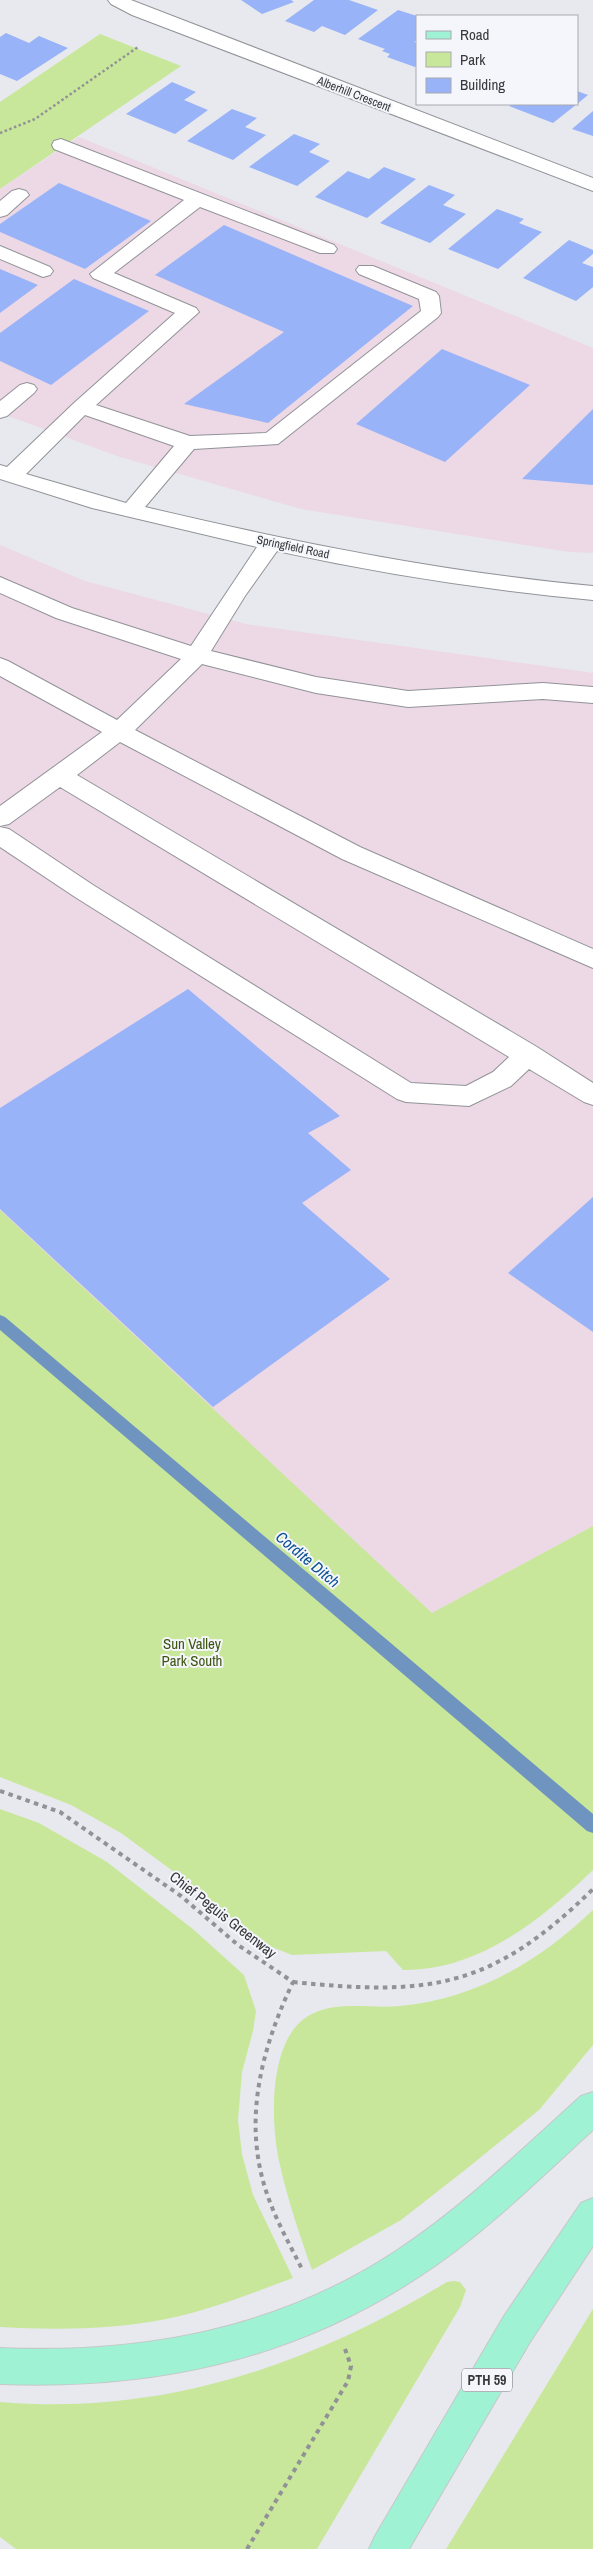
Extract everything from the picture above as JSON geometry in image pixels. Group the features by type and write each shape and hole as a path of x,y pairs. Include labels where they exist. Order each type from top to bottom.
{"main road":[{"path":"0,2366 80,2368 139,2363 208,2349 307,2317 379,2282 448,2234 515,2180 593,2108"},
{"name":"PTH 59","path":"388,2549 517,2328 593,2215"}],"street":[{"name":"Alberhill Crescent","path":"117,0 171,23 593,185"},
{"path":"61,144 327,249"},
{"path":"0,211 19,196"},
{"path":"6,474 189,312 100,274 198,199"},
{"path":"0,252 43,271"},
{"path":"81,407 188,443 271,440 431,313 429,296 366,270"},
{"path":"0,412 27,389"},
{"path":"131,510 188,443"},
{"name":"Springfield Road","path":"6,474 131,510 272,543 387,566 593,593"},
{"path":"0,818 60,776 117,730 148,704 197,655 251,570 272,543"},
{"path":"0,584 64,613 197,655 316,685 408,699 543,691 593,695"},
{"path":"0,666 351,853 593,959"},
{"path":"60,776 528,1054 593,1095"},
{"path":"0,835 92,896 406,1092 469,1096 502,1079 528,1054"}],"path":[{"path":"0,133 35,119 171,23"},
{"name":"Chief Peguis Greenway","path":"0,1791 60,1812 166,1885 238,1945 293,1982"},
{"path":"306,2276 262,2177 255,2107 258,2082 272,2029 293,1982 336,1987 392,1988 421,1987 448,1982 478,1972 520,1950 563,1918 593,1889"},
{"path":"247,2549 348,2381 351,2366 344,2348"}],"shaded area":[{"path":"79,137 593,348 593,553 569,552 301,509 120,457 0,413 0,189"},
{"path":"0,545 85,581 246,624 593,673 593,1526 432,1613 0,1212"}],"green space":[{"path":"100,34 181,66 0,189 0,102"},
{"name":"Sun Valley Park South","path":"0,1210 432,1613 593,1526 593,1870 530,1924 482,1952 457,1962 431,1968 403,1970 386,1951 292,1955 262,1943 185,1880 121,1833 71,1805 0,1777"},
{"path":"0,1809 39,1823 107,1862 194,1930 244,1975 256,2011 253,2031 242,2072 238,2120 242,2154 253,2195 293,2278 199,2311 145,2323 83,2328 0,2327"},
{"path":"593,1910 593,2045 539,2110 465,2170 401,2220 312,2270 294,2218 283,2178 274,2127 276,2081 280,2059 287,2039 299,2024 314,2013 324,2009 345,2006 400,2006 454,1996 480,1986 504,1975 551,1946"},
{"path":"447,2282 460,2282 466,2290 460,2307 317,2549 16,2549 0,2537 0,2402 60,2404 119,2401 177,2392 233,2378 288,2360 342,2338 395,2312"},
{"path":"593,2309 593,2549 446,2549"}],"building":[{"path":"241,0 291,0 294,2 262,14"},
{"path":"314,0 349,0 378,10 345,35 322,26 314,32 285,21"},
{"path":"398,10 416,16 416,41 414,42 416,43 416,66 387,57 390,54 382,51 385,49 358,39"},
{"path":"6,33 29,43 39,36 68,48 17,81 0,74 0,37"},
{"path":"172,82 196,92 184,100 208,110 175,134 126,114"},
{"path":"578,91 588,95 578,103"},
{"path":"511,105 576,105 553,123 509,106"},
{"path":"232,109 257,118 245,127 266,135 233,160 187,141"},
{"path":"593,111 593,136 572,129"},
{"path":"294,134 320,144 309,152 330,161 297,186 249,167"},
{"path":"384,167 416,179 367,218 315,197 348,171 369,179"},
{"path":"59,183 151,221 85,269 0,232 0,224"},
{"path":"429,185 455,195 443,205 466,214 430,243 380,223"},
{"path":"497,209 524,219 519,223 542,232 498,269 448,249"},
{"path":"224,225 413,306 268,423 184,404 284,332 155,275"},
{"path":"569,240 593,250 593,254 582,263 593,267 593,287 576,301 523,278"},
{"path":"0,269 38,285 0,313"},
{"path":"74,279 149,311 51,385 0,361 0,333"},
{"path":"442,349 530,385 445,462 356,424"},
{"path":"593,409 593,485 522,479"},
{"path":"188,989 340,1116 308,1133 351,1170 302,1203 390,1279 213,1407 0,1209 0,1108"},
{"path":"593,1197 593,1332 508,1273"}],"waterway":[{"name":"Cordite Ditch","path":"0,1321 593,1825"}]}
